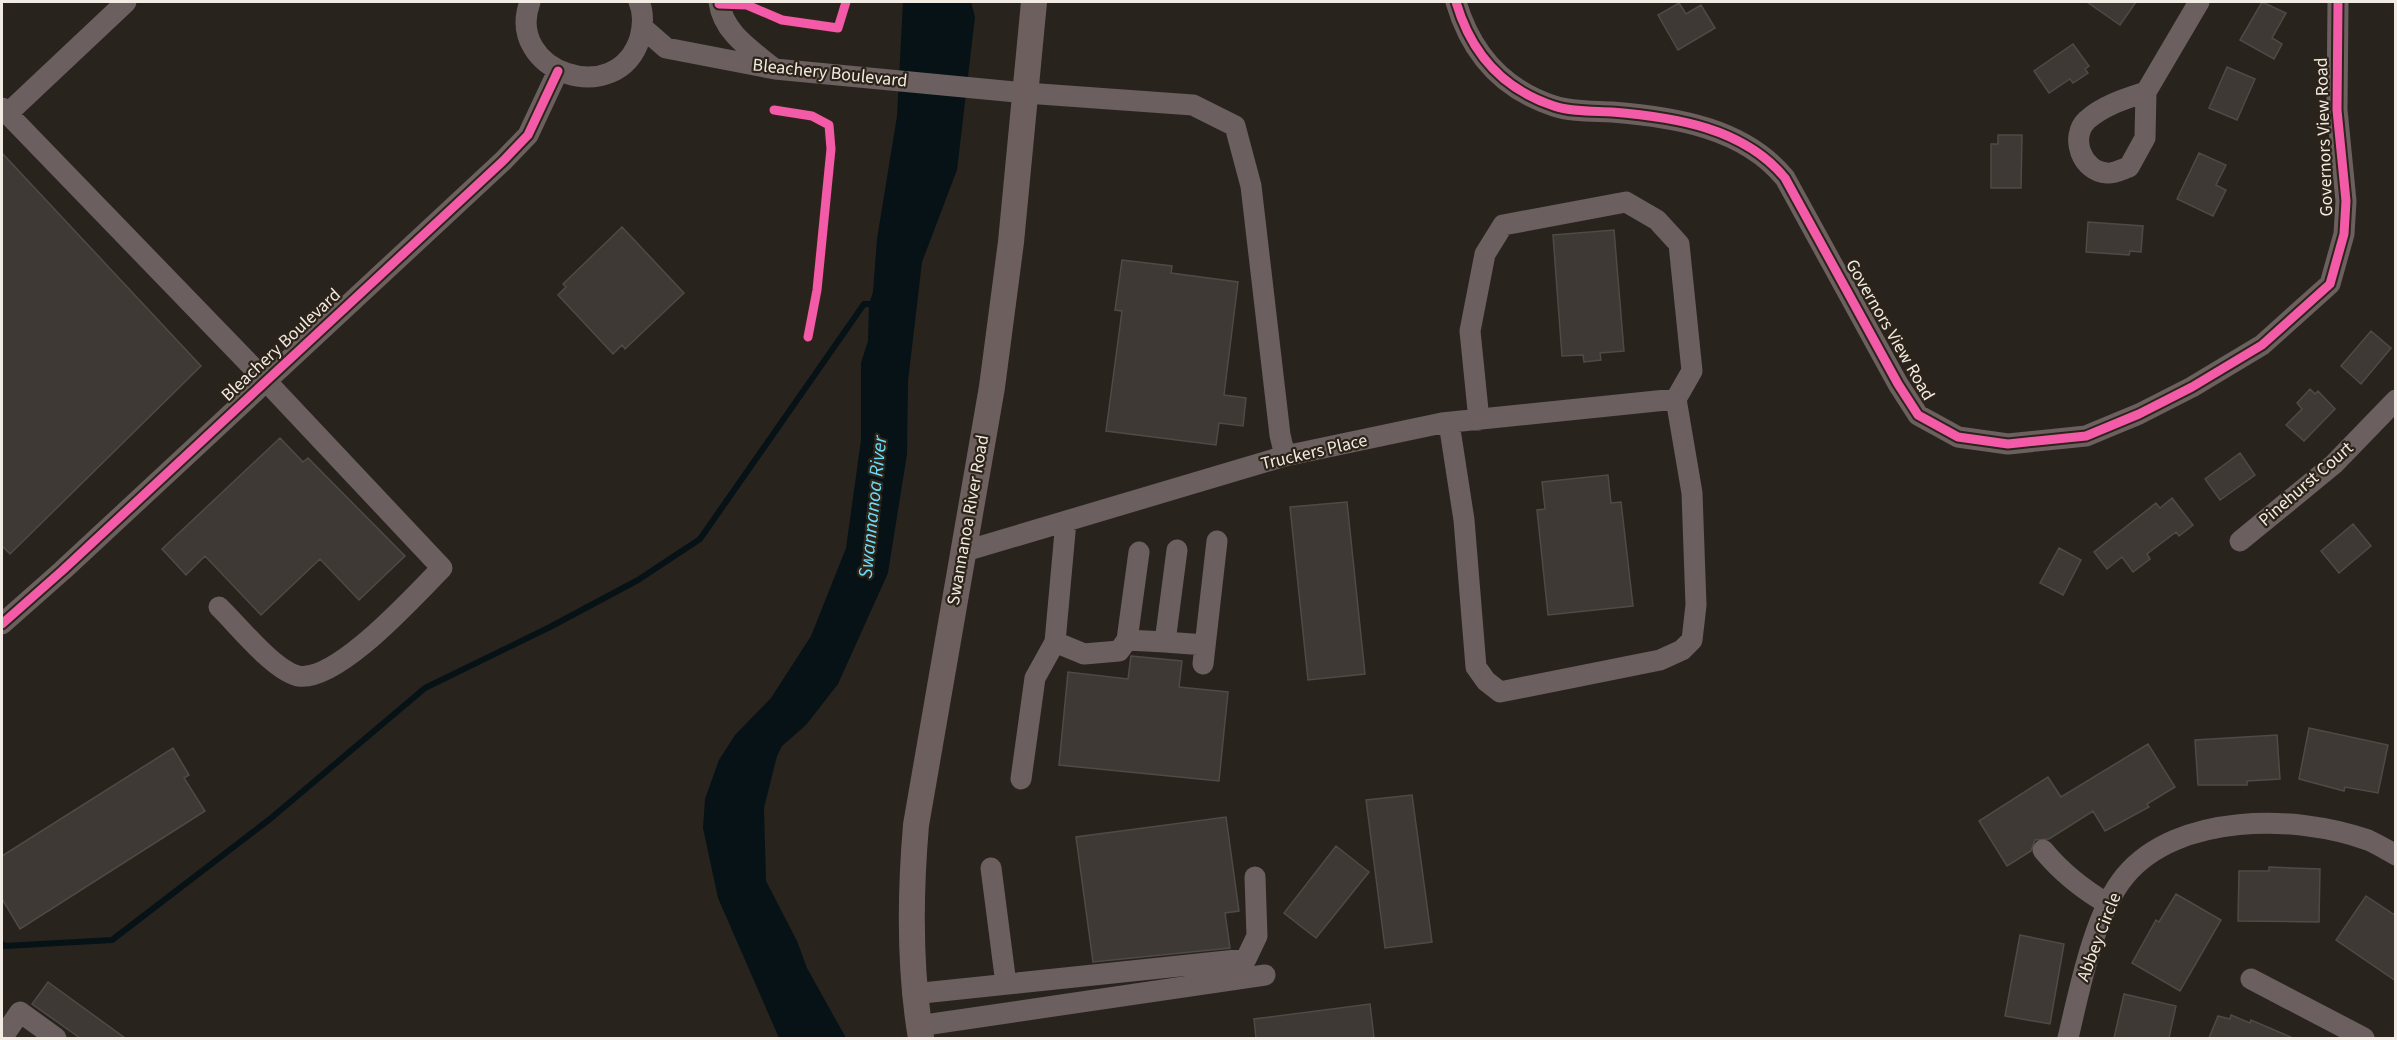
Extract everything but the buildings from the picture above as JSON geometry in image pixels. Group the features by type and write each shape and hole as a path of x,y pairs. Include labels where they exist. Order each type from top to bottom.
{"main road":[{"name":"Swannanoa River Road","path":"920,1032 913,994 911,883 916,825 992,387 1011,242 1034,2"}],"street":[{"path":"126,2 4,111 266,381 442,568 369,640 322,673 298,676 278,665 219,607"},
{"path":"530,2 527,26 532,44 543,60 558,71 575,77 594,78 611,72 626,61 637,46 643,28 639,2"},
{"path":"718,2 724,23 739,40 775,69"},
{"name":"Governors View Road","path":"1456,2 1477,53 1511,86 1555,107 1656,116 1704,128 1750,146 1770,159 1785,178 1898,384 1918,414 1958,437 2008,444 2086,436 2139,414 2192,387 2262,345 2330,284 2344,234 2346,201 2337,110 2338,2"},
{"path":"2146,92 2199,2"},
{"name":"Bleachery Boulevard","path":"643,28 666,48 775,69 1026,93 1193,105 1235,126 1251,186 1280,435 1285,456"},
{"name":"Bleachery Boulevard","path":"3,619 266,381 503,161 528,135 558,71"},
{"path":"1449,423 1464,520 1476,667 1486,681 1500,692 1660,660 1682,650 1692,640 1696,604 1692,493 1676,399 1692,371 1679,244 1657,220 1626,202 1503,225 1485,254 1470,331 1479,420"},
{"name":"Truckers Place","path":"962,552 1285,456 1449,423 1676,399"},
{"name":"Pinehurst Court","path":"2240,541 2334,464 2396,400"},
{"path":"1022,779 1035,678 1055,642 1066,521"},
{"path":"1127,640 1164,642 1204,655 1217,541"},
{"path":"1164,642 1177,550"},
{"path":"1055,642 1084,654 1119,651 1127,640 1139,552"},
{"name":"Abbey Circle","path":"2068,1038 2084,973 2109,904 2124,878 2145,855 2174,839 2220,826 2301,824 2368,840 2396,855"},
{"path":"2043,850 2059,869 2082,889 2109,904"},
{"path":"991,868 1006,984"},
{"path":"913,994 1246,959 1257,936 1255,877"},
{"path":"920,1032 1265,975"},
{"path":"2251,980 2364,1038"},
{"path":"2,1038 20,1012 57,1038"}],"water":[{"name":"Swannanoa River","path":"903,2 971,2 975,17 957,170 922,262 908,381 907,454 888,573 838,684 806,725 782,746 777,756 764,808 766,881 797,941 807,968 846,1038 779,1038 718,898 703,828 705,799 719,760 735,735 771,698 811,636 846,548 861,440 861,363 868,341 869,304 873,292 877,239 897,116"}],"waterway":[{"path":"2,944 5,946 112,940 270,819 425,688 550,627 638,580 700,539 864,304 876,304"}],"cycle path":[{"path":"719,4 747,5 782,20 838,28 846,2"},
{"path":"1456,2 1470,37 1491,67 1519,90 1535,99 1568,109 1660,117 1707,128 1750,147 1768,161 1785,178 1898,384 1918,415 1958,437 2008,444 2086,436 2139,414 2192,387 2262,345 2330,284 2344,234 2346,201 2337,110 2338,2"},
{"path":"2,624 503,161 528,135 558,71"},
{"path":"774,110 812,116 829,125 831,149 817,290 808,337"}]}
